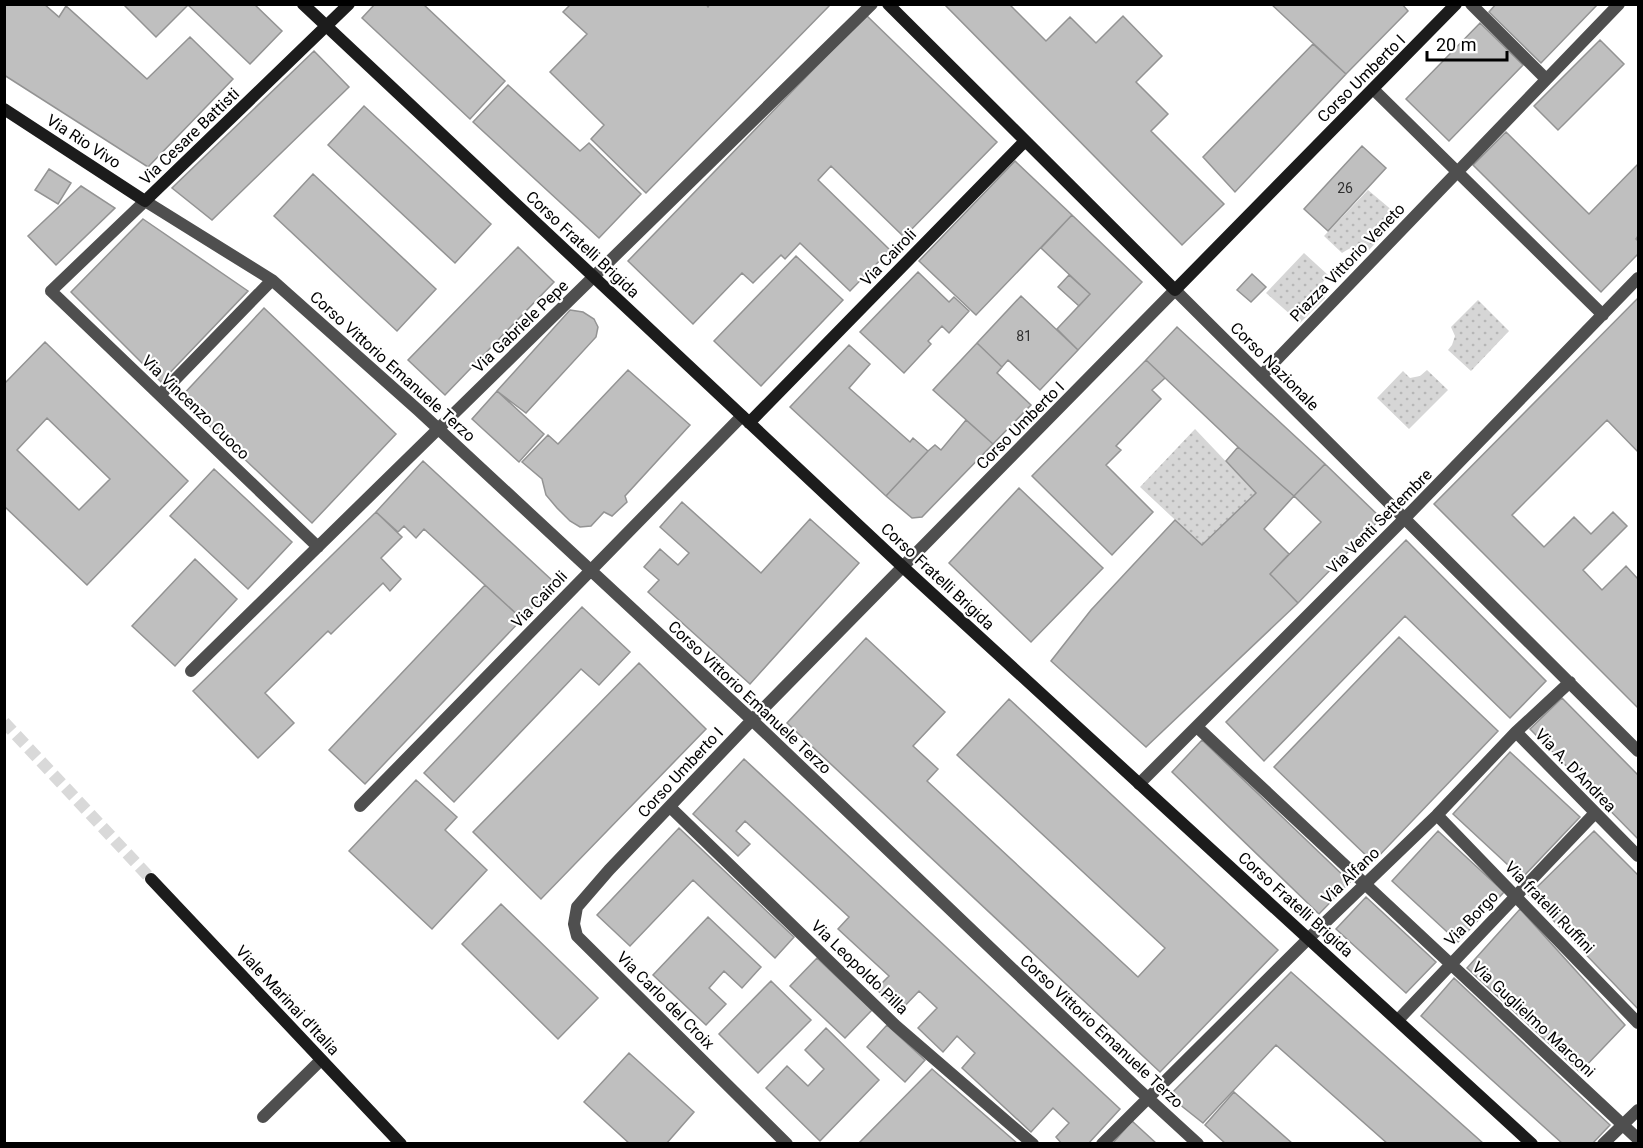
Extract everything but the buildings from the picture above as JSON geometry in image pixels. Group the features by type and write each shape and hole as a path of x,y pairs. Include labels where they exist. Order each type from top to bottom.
{"street":[{"name":"Corso Fratelli Brigida","path":"303,4 903,567 1532,1143"},
{"name":"Via Cesare Battisti","path":"51,291 349,4"},
{"name":"Via Gabriele Pepe","path":"191,671 872,4"},
{"name":"Corso Nazionale","path":"888,4 1638,751"},
{"name":"Corso Umberto I","path":"609,870 752,720 1456,4"},
{"path":"1471,4 1546,79"},
{"name":"Piazza Vittorio Veneto","path":"1261,376 1619,4"},
{"path":"1374,88 1460,168 1603,315"},
{"name":"Via Rio Vivo","path":"4,109 145,201"},
{"name":"Via Cairoli","path":"360,806 590,570 1025,141"},
{"name":"Corso Vittorio Emanuele Terzo","path":"145,201 272,280 438,429 752,720 1148,1099 1198,1143"},
{"name":"Via Venti Settembre","path":"1139,783 1405,518 1638,278"},
{"path":"160,395 272,280"},
{"name":"Via Vincenzo Cuoco","path":"51,291 318,547"},
{"name":"Via Alfano","path":"1102,1143 1437,814 1516,732 1570,682"},
{"name":"Via Guglielmo Marconi","path":"1197,727 1638,1139"},
{"name":"Via A. D'Andrea","path":"1516,732 1638,856"},
{"name":"Via Leopoldo Pilla","path":"670,807 895,1025 1033,1143"},
{"name":"Via Borgo","path":"1398,1020 1595,813"},
{"name":"Via fratelli Ruffini","path":"1437,814 1638,1023"},
{"name":"Via Carlo del Croix","path":"609,870 577,907 574,924 577,936 787,1143"},
{"name":"Viale Marinai d'Italia","path":"151,879 401,1143"},
{"path":"262,1117 321,1060"},
{"path":"1603,1143 1638,1110"}],"shaded area":[{"path":"1368,190 1400,217 1369,250 1355,247 1342,253 1324,236"},
{"path":"1304,253 1328,275 1322,286 1325,298 1300,323 1266,293"},
{"path":"1478,300 1509,331 1471,371 1448,350 1455,336 1451,327"},
{"path":"1427,370 1448,390 1409,429 1377,398 1403,371 1410,378 1420,376"},
{"path":"1195,429 1256,493 1202,545 1140,487"}],"tunnel":[{"path":"4,722 151,879"}]}
